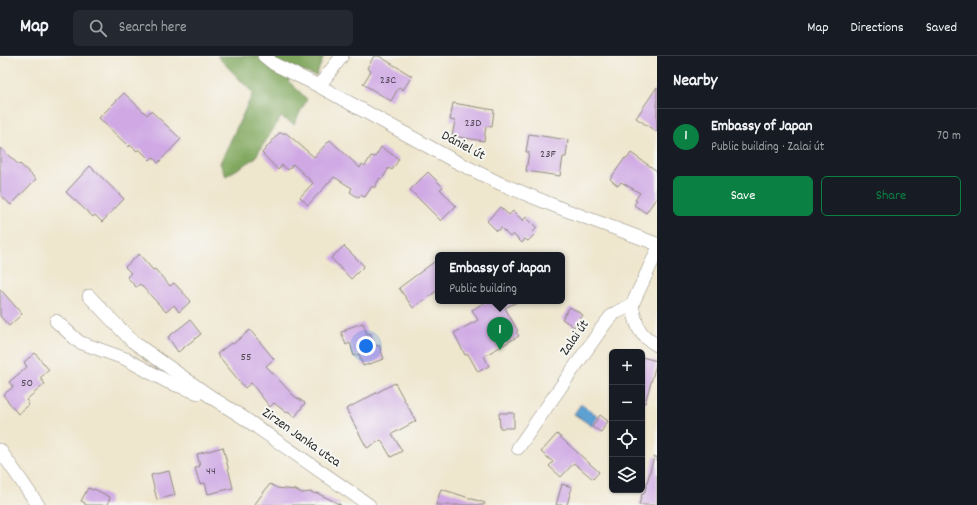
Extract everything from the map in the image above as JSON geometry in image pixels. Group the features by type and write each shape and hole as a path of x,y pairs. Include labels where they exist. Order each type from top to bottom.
{"street":[{"name":"Dániel út","path":"264,56 274,64 319,86 444,155 499,183 560,208 655,242"},
{"path":"319,86 342,56"},
{"path":"655,242 632,305 637,326 648,340 657,345"},
{"name":"Zirzen Janka utca","path":"89,296 132,341 369,505"},
{"name":"Zalai út","path":"518,448 612,314 632,305"},
{"name":"Zirzen Janka utca","path":"56,321 79,342 126,359 168,382 214,399"},
{"path":"0,450 38,505"}],"green space":[{"path":"217,56 324,56 316,76 296,69 288,81 307,99 294,124 281,117 254,159 226,176 220,163 253,93"}],"water":[{"path":"581,404 598,416 592,426 574,414"}],"building":[{"path":"374,56 379,56 412,76 403,90 399,87 391,101 363,84 371,71 367,68"},
{"path":"657,87 657,132 636,118"},
{"path":"124,93 147,115 151,111 181,139 158,163 153,157 150,160 139,149 137,151 130,145 129,147 99,118"},
{"path":"453,103 494,110 492,127 486,126 484,141 452,136 455,121 450,120"},
{"path":"279,133 286,133 314,157 330,140 360,168 362,164 365,166 371,156 375,157 381,147 399,159 392,170 389,168 382,179 380,178 374,188 372,186 365,197 360,195 359,198 350,192 352,188 334,177 308,205 300,197 313,183 293,164 288,170 282,165 278,170 262,153"},
{"path":"529,134 568,140 566,157 563,157 560,176 526,171 529,152 526,152"},
{"path":"0,148 36,179 11,205 0,195"},
{"path":"631,153 657,171 657,197 646,213 634,205 637,201 635,200 640,193 621,182 618,186 610,179 625,158 627,159"},
{"path":"90,166 124,199 102,222 95,215 93,217 66,192"},
{"path":"428,172 443,187 440,189 456,206 441,221 410,190"},
{"path":"500,207 509,215 513,211 523,221 526,217 537,228 533,232 535,234 528,241 525,239 522,243 513,234 510,237 501,228 497,231 487,221"},
{"path":"344,246 364,266 351,279 331,258"},
{"path":"139,254 170,286 174,283 191,301 179,312 174,305 166,312 140,284 136,287 127,277 131,273 125,267"},
{"path":"435,261 435,292 413,308 399,288"},
{"path":"0,289 22,314 9,326 0,316"},
{"path":"482,304 513,304 505,308 518,331 516,332 519,336 484,356 489,366 478,372 468,354 465,355 454,333 478,320 472,310"},
{"path":"570,307 583,315 574,327 562,319"},
{"path":"190,320 201,334 178,352 168,337"},
{"path":"363,323 367,334 370,333 375,346 379,345 384,359 363,366 359,354 354,356 350,343 346,345 341,332 346,331 345,329"},
{"path":"250,330 274,359 266,366 294,396 305,403 295,417 274,403 270,407 251,383 245,388 217,354 231,343 233,344"},
{"path":"35,353 49,370 40,378 45,384 26,400 29,403 27,404 29,405 18,414 3,395 13,387 9,382 27,367 24,362"},
{"path":"645,358 657,361 645,403"},
{"path":"395,383 416,421 392,434 402,451 391,457 381,440 367,448 346,409"},
{"path":"499,413 514,413 514,428 500,428"},
{"path":"600,415 608,421 601,432 592,427"},
{"path":"557,434 599,472 593,479 574,463 561,477 549,466 553,462 541,452"},
{"path":"223,447 233,488 208,494 205,483 200,484 195,468 200,466 197,454"},
{"path":"654,457 657,457 657,505 639,505 642,494 645,493"},
{"path":"169,471 175,495 157,500 151,475"},
{"path":"270,484 277,488 296,490 302,493 317,493 341,505 254,505"},
{"path":"562,484 572,487 567,505 556,505"},
{"path":"88,488 94,489 110,497 108,505 85,505 85,503 81,501"},
{"path":"441,489 485,503 484,505 436,505"}],"place":[{"name":"Embassy of Japan","path":"500,350"}]}
